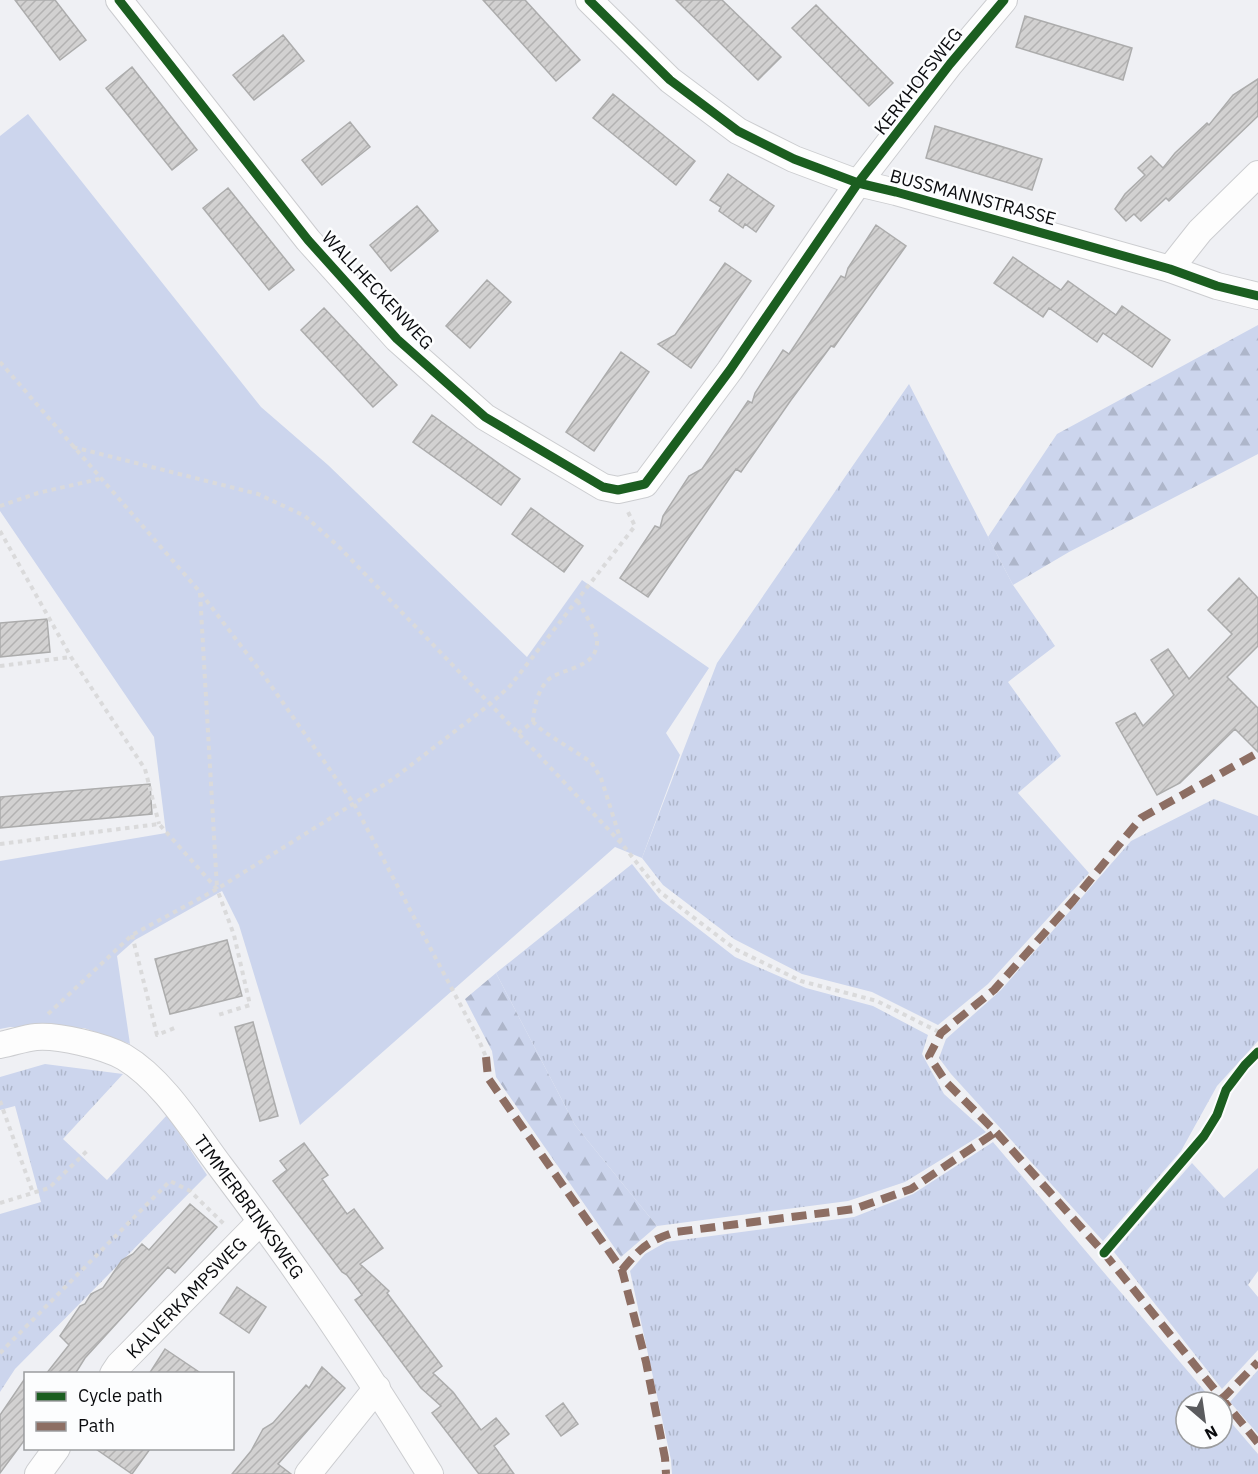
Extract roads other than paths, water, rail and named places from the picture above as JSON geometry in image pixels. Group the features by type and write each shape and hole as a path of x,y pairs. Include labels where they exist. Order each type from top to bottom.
{"street":[{"name":"WALLHECKENWEG","path":"119,0 308,240 397,339 485,417 603,487 618,490 645,484 730,370 858,183"},
{"name":"BUSSMANNSTRASSE","path":"589,0 670,80 738,131 794,159 858,183 1170,269 1217,286 1258,296"},
{"name":"KERKHOFSWEG","path":"858,183 950,64 1004,0"},
{"path":"1170,269 1200,231 1258,174"},
{"name":"TIMMERBRINKSWEG","path":"0,1045 37,1037 75,1040 123,1057 153,1081 181,1113 261,1221 377,1388 430,1474"},
{"name":"KALVERKAMPSWEG","path":"114,1372 261,1221"},
{"path":"308,1474 377,1388"},
{"path":"38,1474 56,1450"}]}
